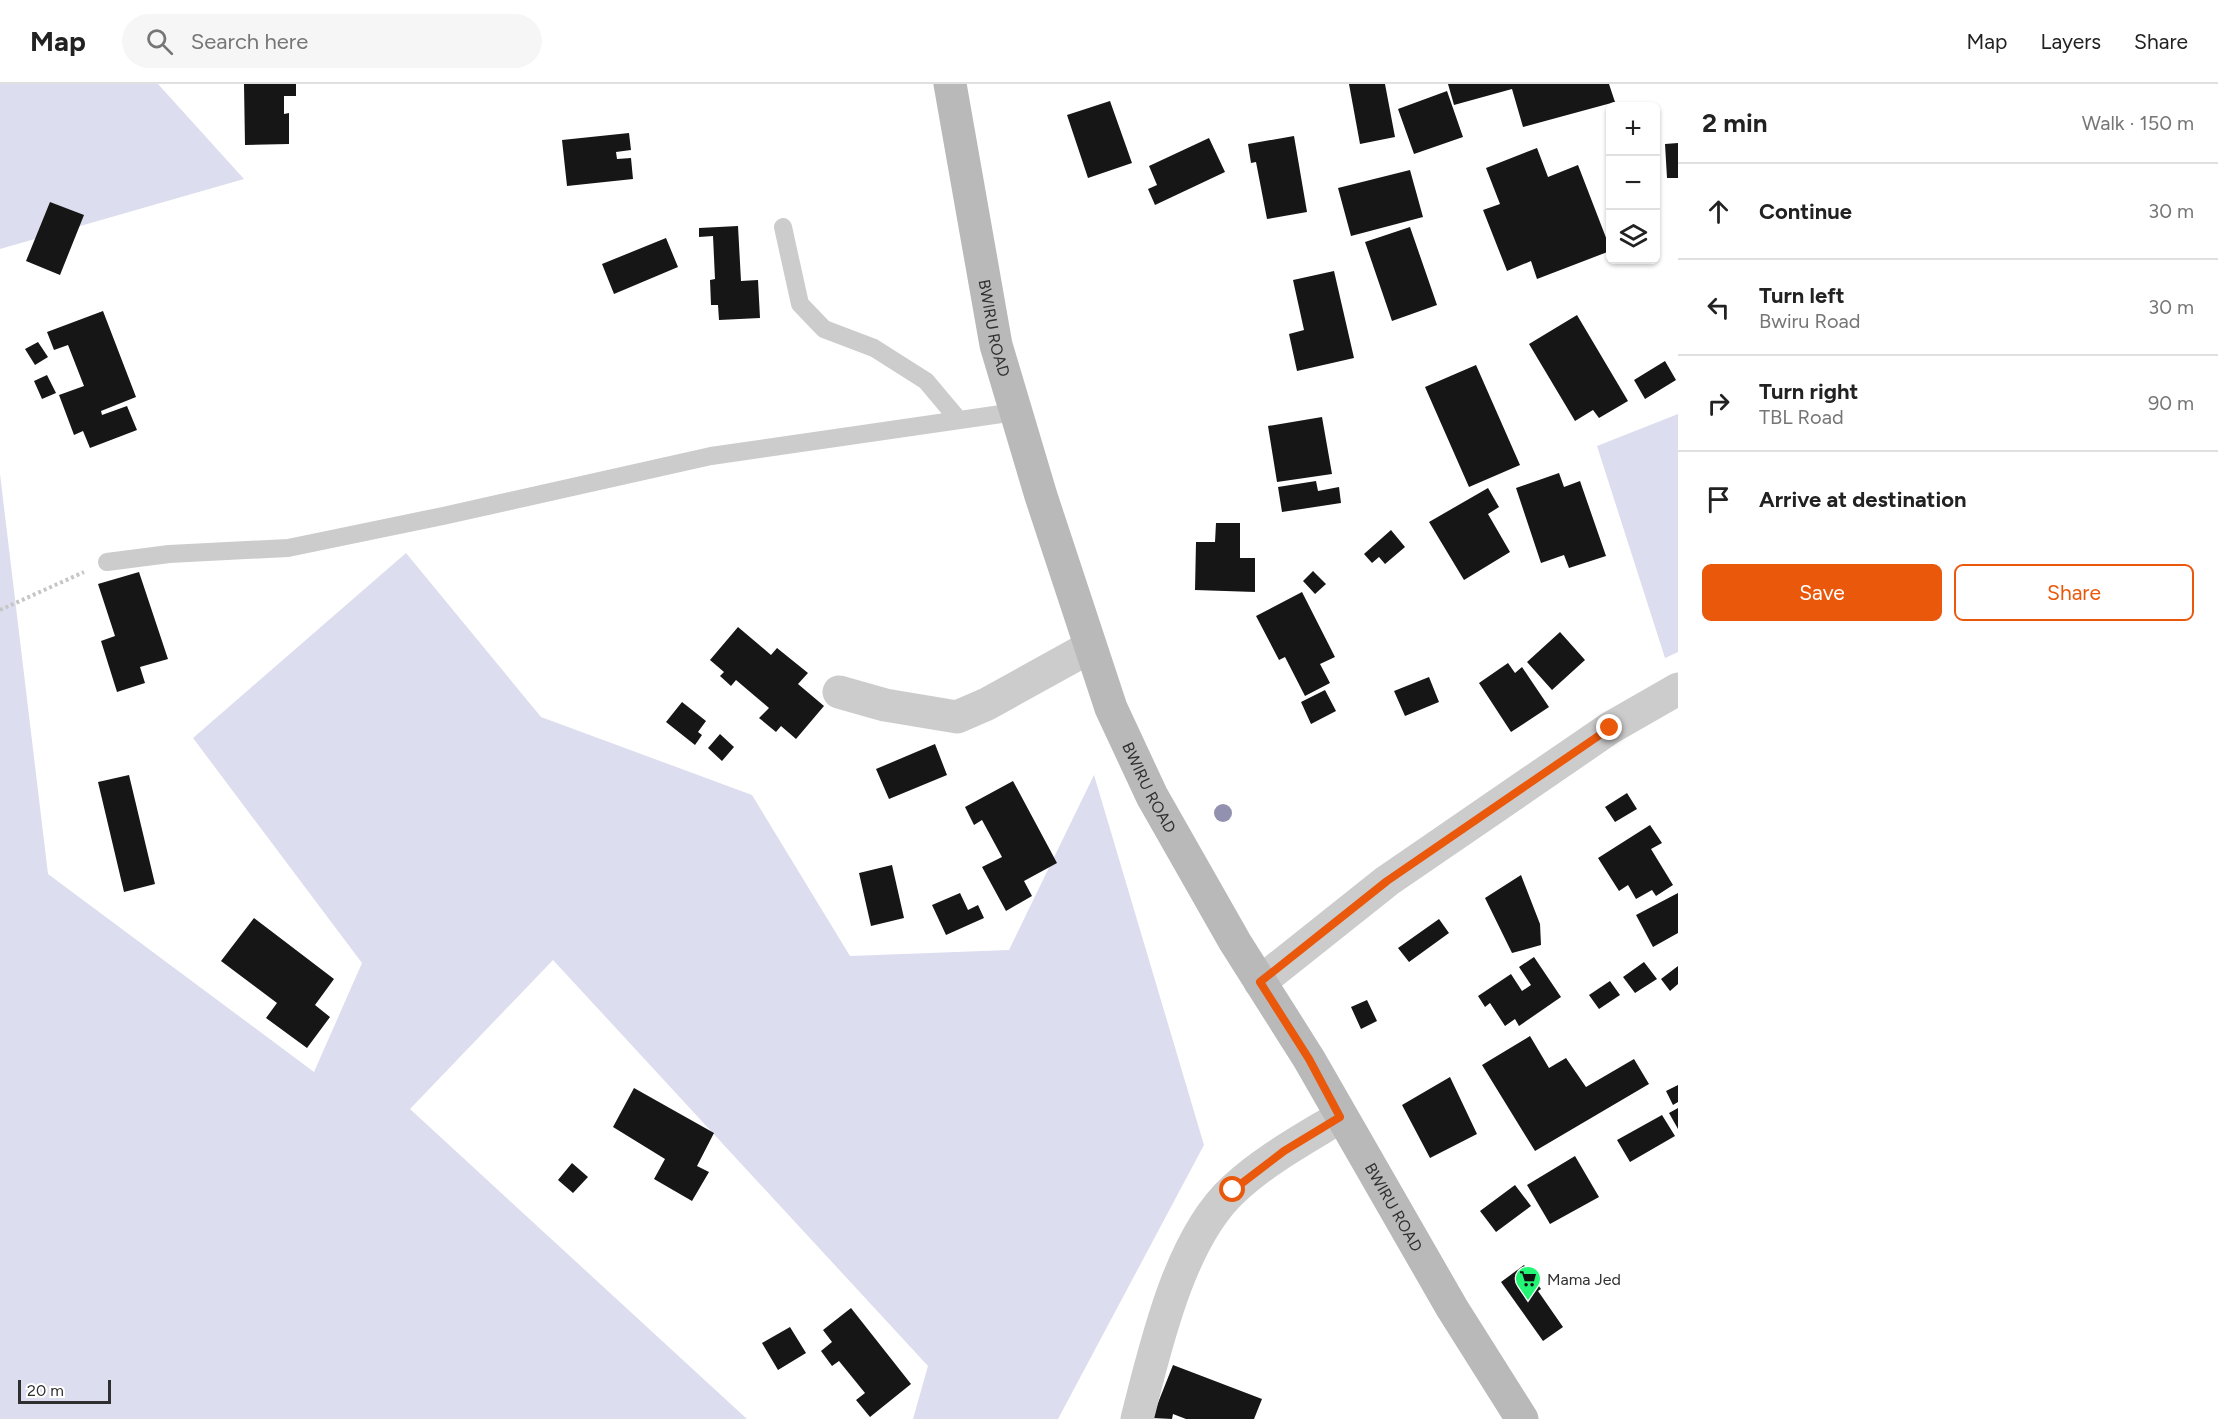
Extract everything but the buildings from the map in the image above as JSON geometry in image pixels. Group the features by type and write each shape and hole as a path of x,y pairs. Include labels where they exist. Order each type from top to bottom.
{"main road":[{"name":"BWIRU ROAD","path":"950,84 996,345 1015,412 1111,708 1152,796 1260,982 1309,1059 1340,1117 1452,1308 1522,1419"}],"street":[{"path":"839,692 885,705 957,717 987,704 1090,647"},
{"path":"1260,982 1387,881 1610,728 1678,689"},
{"path":"1137,1419 1161,1329 1179,1275 1205,1226 1233,1190 1284,1151 1340,1117"}],"lane":[{"path":"783,227 800,304 824,329 874,348 926,381 958,419"},
{"path":"107,562 169,554 288,548 711,456 1015,412"}],"path":[{"path":"0,610 107,562"}],"shaded area":[{"path":"0,84 158,84 244,179 0,249"},
{"path":"1678,414 1678,652 1665,658 1597,446"},
{"path":"0,474 48,874 314,1072 362,963 193,738 406,553 541,717 752,795 850,956 1009,950 1094,775 1204,1145 1058,1419 913,1419 928,1366 553,960 410,1109 747,1419 0,1419"}],"place":[{"name":"Mama Jed","path":"1528,1302"}],"route":[{"path":"1233,1190 1284,1151 1340,1117 1309,1059 1260,982 1387,881 1610,728"}]}
